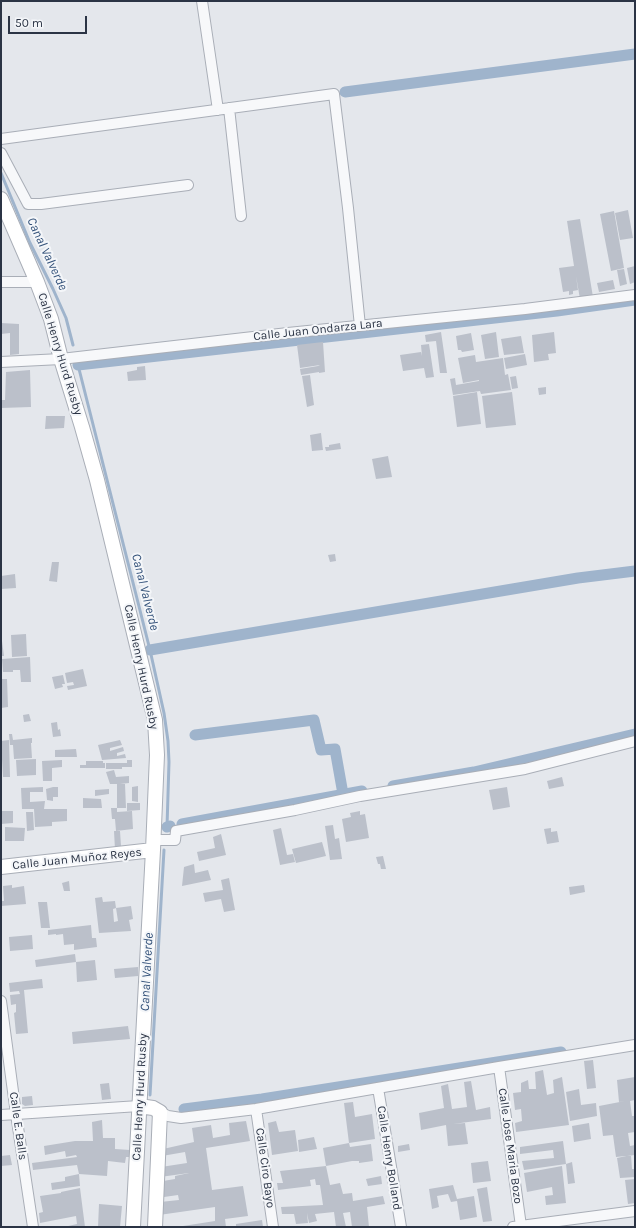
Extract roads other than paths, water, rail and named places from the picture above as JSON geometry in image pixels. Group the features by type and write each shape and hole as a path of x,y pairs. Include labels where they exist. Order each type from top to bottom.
{"street":[{"path":"202,1 218,110"},
{"path":"1,139 334,94 348,208 360,326"},
{"path":"229,108 241,216"},
{"path":"1,153 28,204 41,204 188,185"},
{"name":"Calle Henry Hurd Rusby","path":"1,199 37,282 51,319 61,359 97,480 155,720 157,755 154,845 133,1227"},
{"path":"1,282 37,282"},
{"name":"Calle Juan Ondarza Lara","path":"1,362 61,359 525,309 635,295"},
{"path":"154,845 175,836 295,810 360,796 525,769 635,741"},
{"name":"Calle Juan Muñoz Reyes","path":"1,867 154,845"},
{"name":"Calle E. Balls","path":"1,1001 32,1227"},
{"path":"1,1115 139,1106 153,1108 168,1116 181,1118 256,1109 635,1045"},
{"name":"Calle Jose Maria Bozo","path":"499,1067 517,1226"},
{"name":"Calle Henry Bolland","path":"378,1088 401,1227"},
{"name":"Calle Ciro Bayo","path":"256,1109 273,1227"},
{"name":"Calle Henry Hurd Rusby","path":"155,1227 160,1112"},
{"path":"517,1226 635,1211"}],"waterway":[{"path":"345,92 635,54"},
{"name":"Canal Valverde","path":"1,173 30,243 66,318 73,345"},
{"path":"78,365 557,311 635,300"},
{"name":"Canal Valverde","path":"78,365 150,650 164,713 169,762 167,827"},
{"path":"150,650 578,578 635,571"},
{"path":"195,735 314,720 321,750 335,749 343,794"},
{"path":"393,786 474,772 635,734"},
{"path":"182,824 362,791"},
{"name":"Canal Valverde","path":"150,1095 164,850"},
{"path":"184,1109 262,1099 561,1052"}]}
